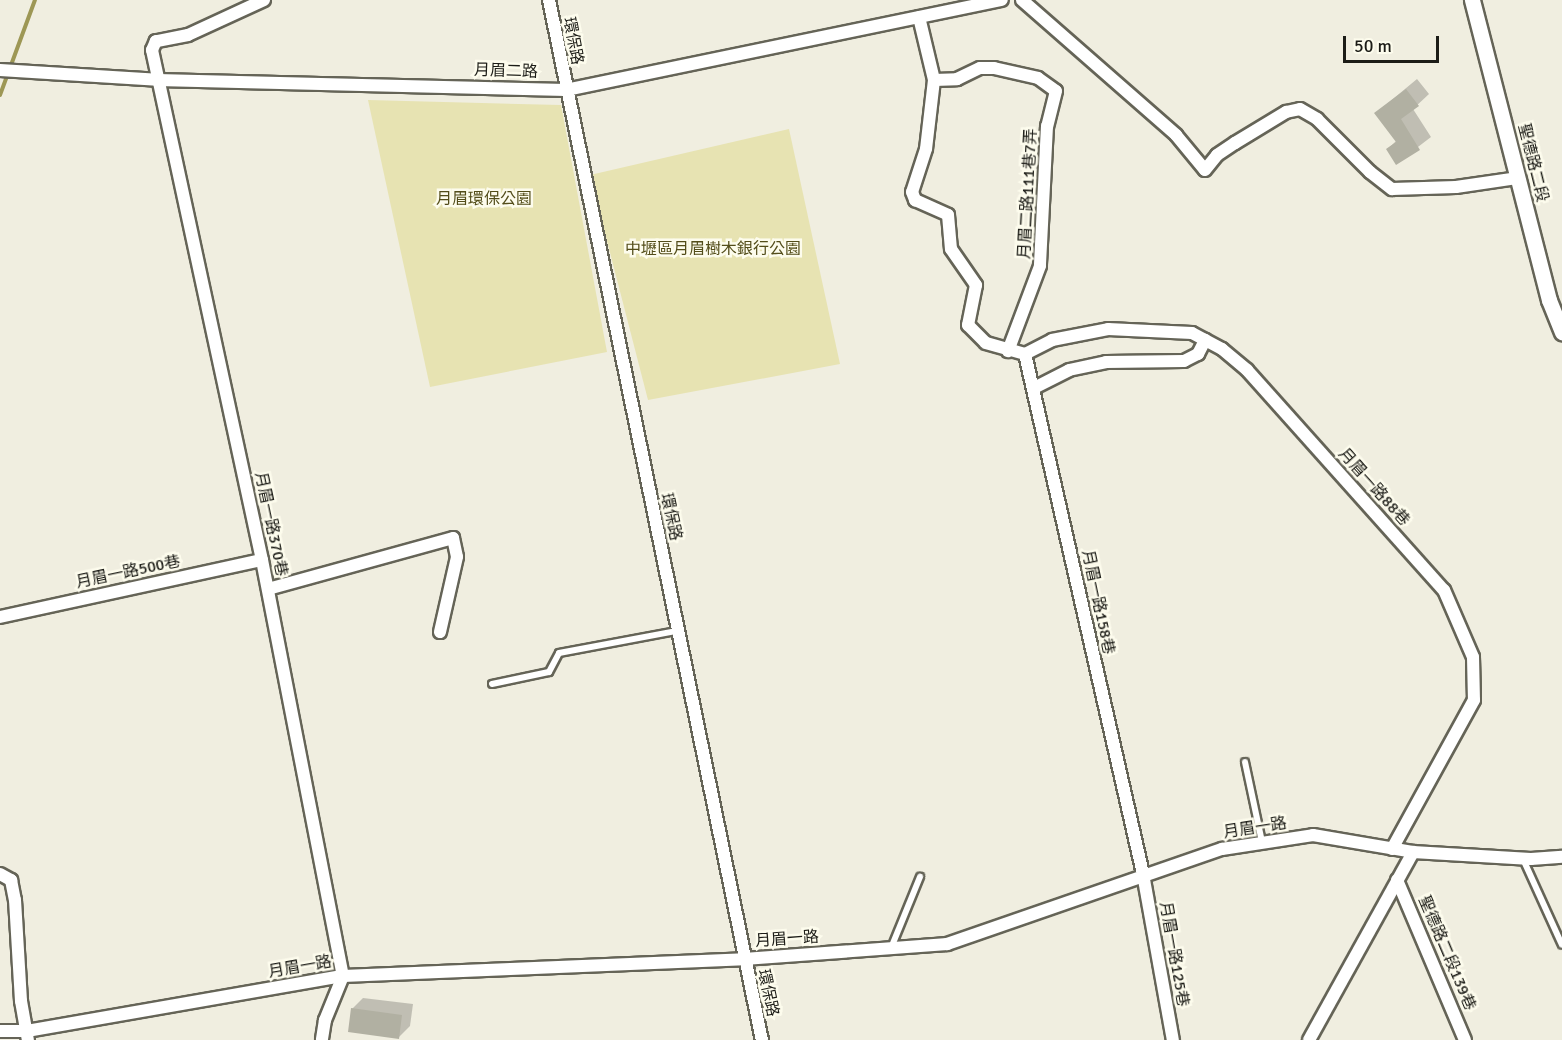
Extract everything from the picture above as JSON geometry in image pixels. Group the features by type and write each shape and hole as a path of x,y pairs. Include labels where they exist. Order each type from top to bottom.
{"street":[{"name":"月眉一路370巷","path":"264,0 188,35 156,41 152,50 268,589 343,976"},
{"name":"環保路","path":"549,0 762,1040"},
{"name":"月眉二路","path":"0,70 157,80 566,90 1002,0"},
{"path":"1022,0 1176,135 1205,170 1217,155 1235,143 1286,112 1300,110 1317,119 1370,172 1392,189 1456,187 1518,178"},
{"name":"聖德路二段","path":"1472,0 1549,300 1562,333"},
{"path":"919,17 934,80 926,149 912,192 915,200 948,215 951,249 976,285 968,325 986,343 1025,354"},
{"name":"月眉二路111巷7弄","path":"934,80 957,78 980,68 994,68 1038,78 1056,91 1047,126 1040,266 1008,351"},
{"name":"月眉一路88巷","path":"1025,354 1052,340 1108,329 1174,330 1205,340 1247,370 1436,580 1452,607 1473,657 1474,700 1392,849"},
{"path":"1034,388 1068,370 1106,362 1184,362 1198,354 1205,340"},
{"name":"月眉一路158巷","path":"1025,354 1143,874"},
{"path":"268,589 453,538 457,557 440,632"},
{"name":"月眉一路500巷","path":"0,617 262,560"},
{"name":"月眉一路","path":"0,1031 27,1035 343,976 744,959 947,944 1143,874 1222,849 1313,835 1413,852 1523,859 1562,857"},
{"path":"1309,1040 1413,852"},
{"path":"0,874 11,880 15,900 27,1035"},
{"name":"月眉一路125巷","path":"1143,874 1173,1040"},
{"name":"聖德路二段139巷","path":"1397,880 1465,1040"},
{"path":"322,1040 325,1020 343,976"}],"lane":[{"path":"492,684 549,672 559,653 678,631"},
{"path":"1245,762 1262,843"},
{"path":"1523,859 1562,945"},
{"path":"891,948 920,877"}],"green space":[{"name":"月眉環保公園","path":"368,100 561,105 607,352 430,387"},
{"name":"中壢區月眉樹木銀行公園","path":"789,129 840,364 648,400 590,175"}],"building":[{"path":"1406,89 1419,106 1401,119 1420,150 1396,165 1386,149 1396,142 1374,113"},
{"path":"351,1008 402,1015 399,1039 348,1032"}],"waterway":[{"path":"0,95 35,0"}]}
